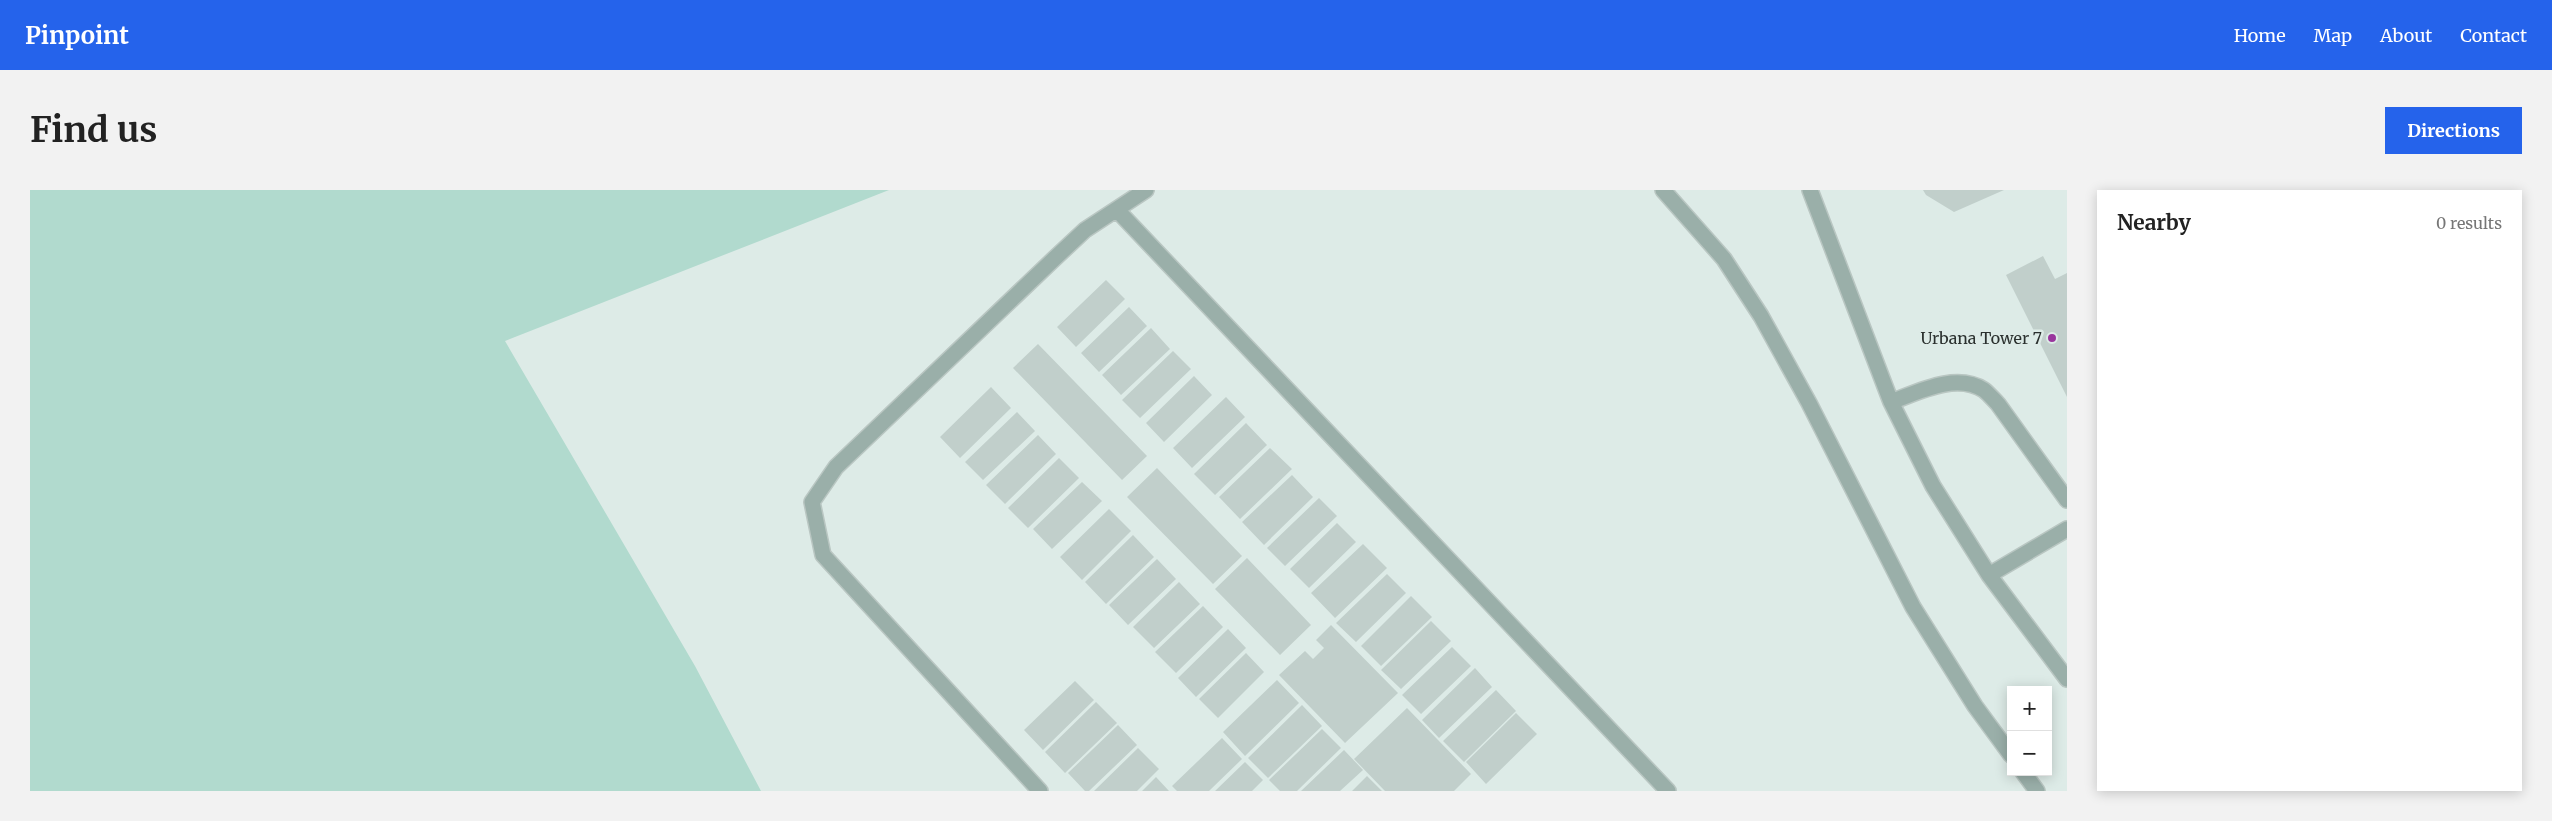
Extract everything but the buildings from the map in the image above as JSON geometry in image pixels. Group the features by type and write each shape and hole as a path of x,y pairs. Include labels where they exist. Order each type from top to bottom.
{"lane":[{"path":"1040,791 823,555 812,502 836,467 1055,258 1086,230 1146,190"},
{"path":"1663,190 1724,259 1761,316 1809,403 1913,607 1975,706 2007,750"},
{"path":"1810,190 1890,402 1933,486 1989,576 2067,680"},
{"path":"1117,210 1668,791"},
{"path":"1890,402 1944,384 1967,383 1984,390 1998,404 2067,500"},
{"path":"1989,576 2067,529"},
{"path":"2026,776 2037,791"}],"green space":[{"path":"30,190 889,190 505,341 695,666 761,791 30,791"}],"place":[{"name":"Urbana Tower 7","path":"2052,338"}]}
